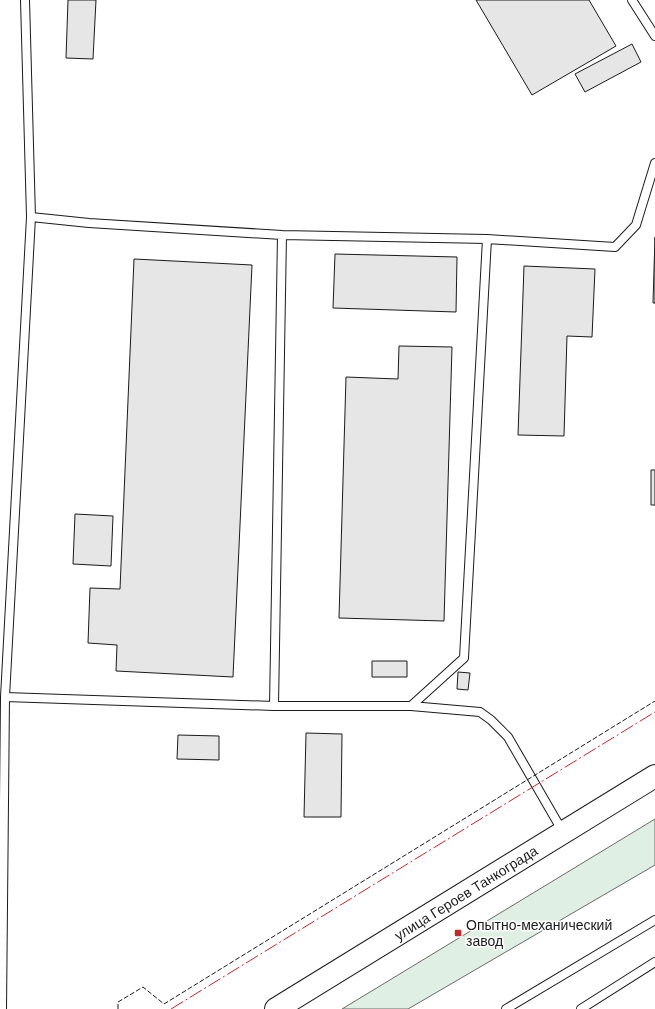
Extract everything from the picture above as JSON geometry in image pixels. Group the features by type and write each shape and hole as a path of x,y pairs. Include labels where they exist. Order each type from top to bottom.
{"main road":[{"name":"улица Героев Танкограда","path":"276,1009 655,776"}],"lane":[{"path":"2,1009 5,698 31,217 25,0"},
{"path":"632,0 655,36"},
{"path":"31,217 96,224 282,235 487,239 615,247 636,225 655,163"},
{"path":"274,706 282,235"},
{"path":"411,706 464,658 487,239"},
{"path":"5,698 274,706 411,706 480,712 491,720 508,737 563,832"},
{"path":"506,1009 655,920"},
{"path":"581,1009 655,962"}],"green space":[{"path":"655,819 655,865 408,1009 342,1009"}],"building":[{"path":"68,0 96,0 93,59 66,58"},
{"path":"476,0 589,0 616,46 532,95"},
{"path":"632,44 641,62 585,92 575,74"},
{"path":"655,237 655,303 653,303"},
{"path":"335,254 457,257 456,312 333,308"},
{"path":"134,259 252,265 233,677 116,671 117,645 88,643 90,588 120,589"},
{"path":"524,266 595,269 592,337 567,336 564,436 518,435"},
{"path":"399,346 452,347 444,621 339,618 346,377 398,379"},
{"path":"651,470 655,470 655,505 651,505"},
{"path":"75,514 113,516 111,566 73,564"},
{"path":"372,661 407,661 407,677 372,677"},
{"path":"458,672 470,673 468,690 457,689"},
{"path":"306,733 342,734 341,817 304,817"},
{"path":"178,735 219,736 219,760 177,759"}],"fence":[{"path":"118,1009 118,1002 143,987 164,1004 655,701"}],"power":[{"path":"171,1009 655,712"}],"place":[{"name":"Опытно-механический завод","path":"458,933"}]}
